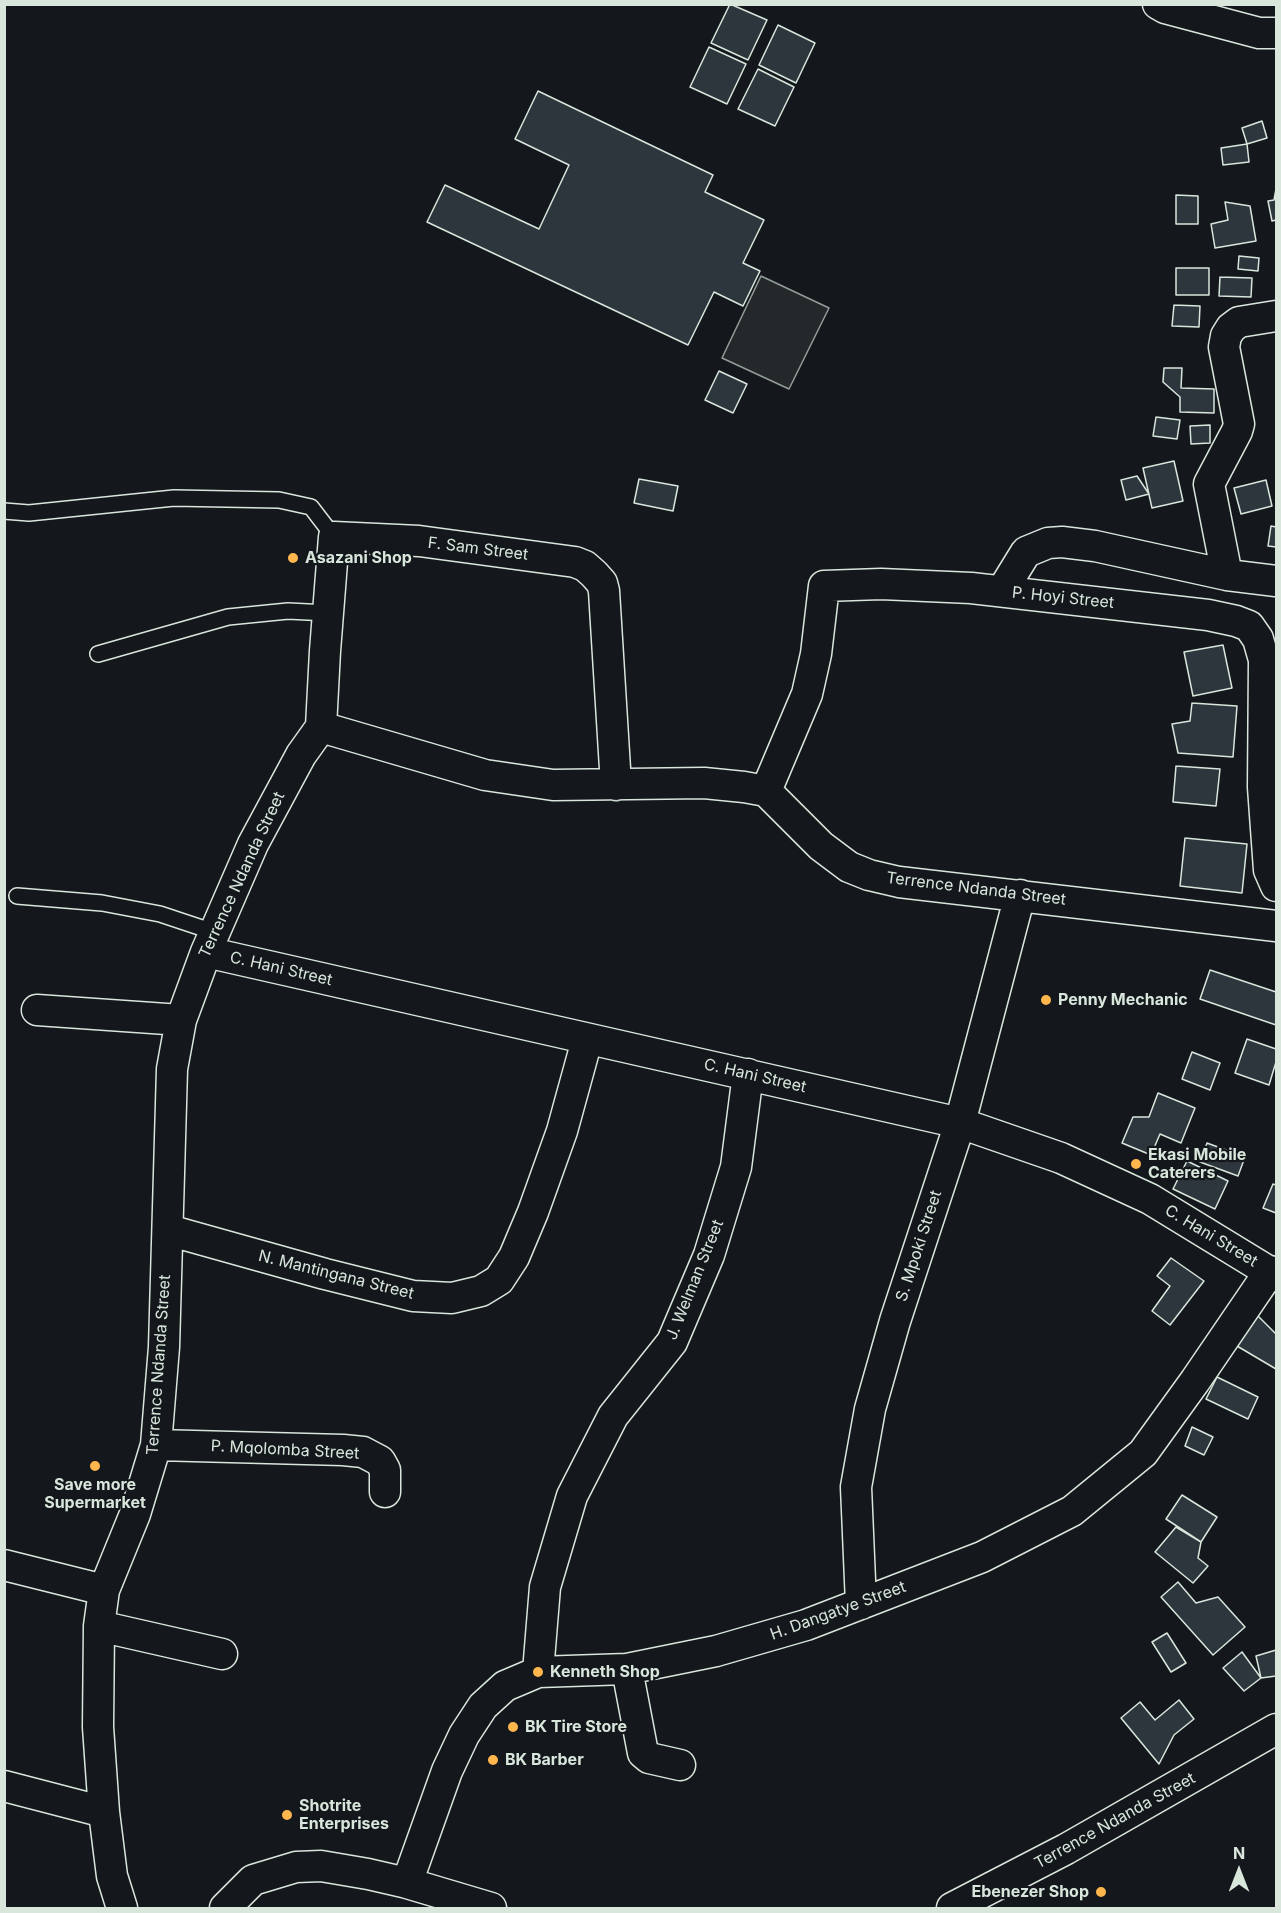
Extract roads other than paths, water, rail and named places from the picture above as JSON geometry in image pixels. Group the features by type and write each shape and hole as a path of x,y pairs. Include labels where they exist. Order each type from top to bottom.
{"street":[{"path":"1158,4 1165,8 1259,33 1276,33"},
{"path":"1227,575 1209,484 1239,424 1224,347 1226,336 1239,322 1276,316"},
{"path":"334,537 321,727 485,775 553,785 704,783 766,791"},
{"name":"F. Sam Street","path":"334,537 419,541 563,560 585,566 602,583 604,591 616,785"},
{"path":"1002,591 1026,552 1048,543 1062,542 1095,546 1227,575 1276,581"},
{"name":"P. Hoyi Street","path":"766,791 807,694 816,654 824,586 881,584 1002,591 1208,615 1249,626 1258,639 1264,660 1263,787 1269,870 1276,886"},
{"name":"Terrence Ndanda Street","path":"122,1908 112,1876 104,1812 98,1727 99,1626 104,1590 135,1515 156,1445 164,1347 171,1069 181,1020 210,942 277,796 301,755 321,727"},
{"name":"Terrence Ndanda Street","path":"766,791 821,846 849,867 869,875 899,882 1276,926"},
{"name":"S. Mpoki Street","path":"861,1604 856,1487 870,1408 895,1321 960,1123 1020,895"},
{"name":"C. Hani Street","path":"210,942 587,1040 960,1123 1061,1158 1150,1199 1273,1274"},
{"path":"37,1010 181,1020"},
{"name":"N. Mantingana Street","path":"168,1230 413,1296 452,1298 481,1292 499,1280 509,1265 534,1212 562,1131 587,1040"},
{"name":"J. Welman Street","path":"538,1672 544,1587 572,1496 613,1416 672,1342 709,1255 736,1167 748,1074"},
{"name":"H. Dangatye Street","path":"407,1883 447,1771 464,1735 483,1706 505,1686 538,1672 627,1669 716,1651 806,1625 982,1557 1072,1511 1143,1454 1273,1274"},
{"name":"P. Mqolomba Street","path":"156,1445 363,1452 380,1461 385,1470 385,1492"},
{"path":"4,1565 104,1590"},
{"path":"99,1626 222,1654"},
{"path":"627,1669 643,1753 649,1758 680,1765"},
{"name":"Terrence Ndanda Street","path":"960,1907 1276,1730"},
{"path":"4,1786 104,1812"},
{"path":"225,1908 253,1880 296,1867 321,1866 407,1883 491,1908"}],"lane":[{"path":"4,511 28,513 174,498 279,500 311,507 334,537"},
{"path":"98,654 228,617 288,611 328,613"},
{"path":"18,896 102,903 160,914 210,942"}],"place":[{"name":"Asazani Shop","path":"293,558"},
{"name":"Penny Mechanic","path":"1046,1000"},
{"name":"Ekasi Mobile Caterers","path":"1136,1164"},
{"name":"Save more Supermarket","path":"95,1466"},
{"name":"Kenneth Shop","path":"538,1672"},
{"name":"BK Tire Store","path":"513,1727"},
{"name":"BK Barber","path":"493,1760"},
{"name":"Shotrite Enterprises","path":"287,1815"},
{"name":"Ebenezer Shop","path":"1101,1892"}]}
